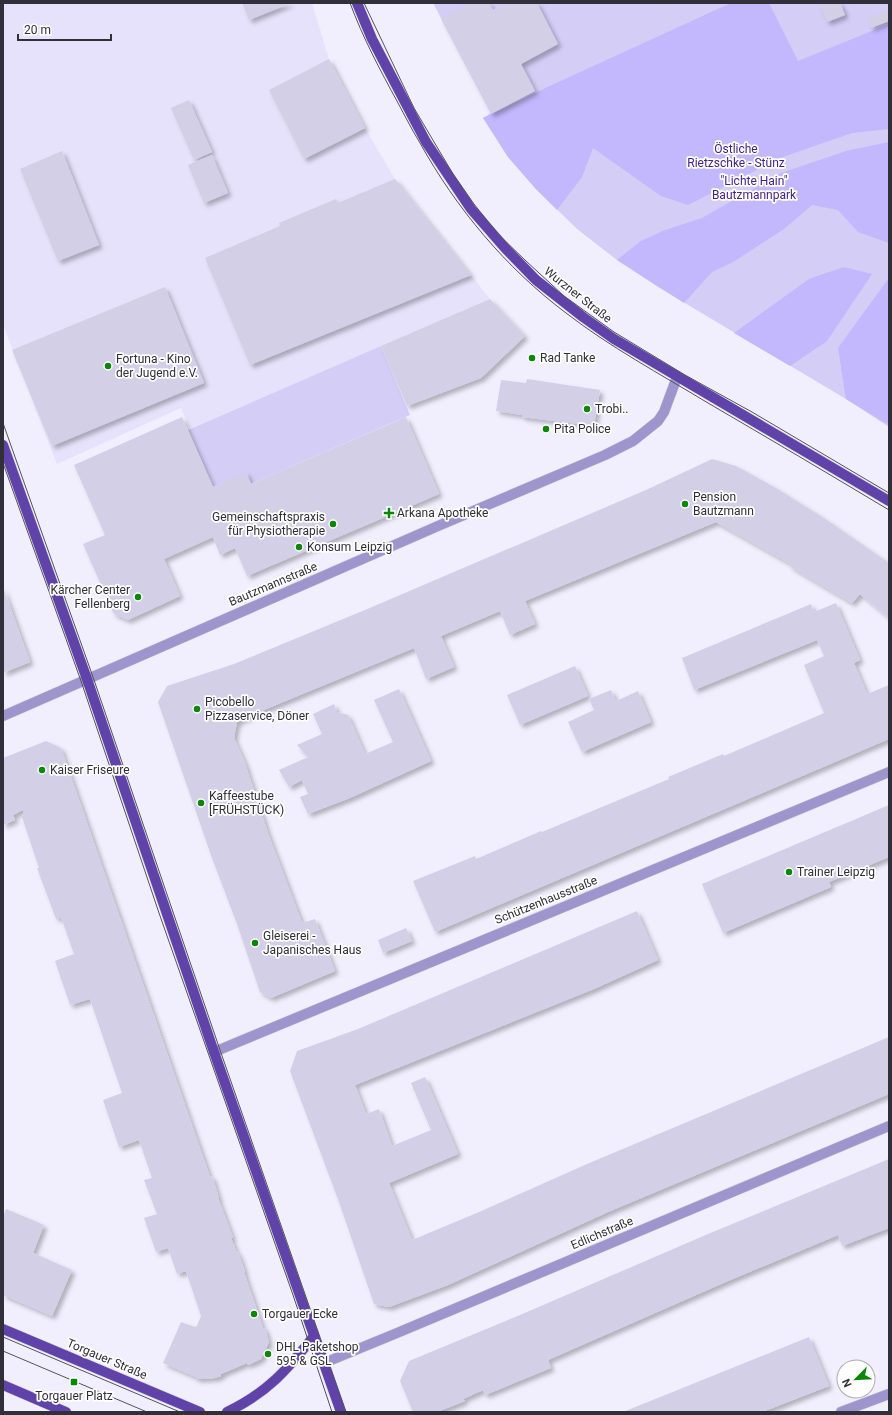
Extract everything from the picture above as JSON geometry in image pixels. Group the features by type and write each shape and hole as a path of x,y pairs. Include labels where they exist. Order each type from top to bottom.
{"main road":[{"name":"Wurzner Straße","path":"357,3 372,39 426,142 470,210 536,280 556,297 614,339 889,501"},
{"path":"3,445 87,679 214,1052 341,1412"},
{"name":"Torgauer Straße","path":"3,1330 200,1412"},
{"path":"227,1412 254,1397 275,1381 294,1362 314,1336"},
{"path":"3,1385 66,1412"}],"street":[{"name":"Bautzmannstraße","path":"3,716 438,526 605,455 633,441 658,421 664,412 677,376"},
{"name":"Schützenhausstraße","path":"214,1052 889,772"},
{"name":"Edlichstraße","path":"324,1363 889,1126"},
{"path":"841,1412 889,1394"}],"shaded area":[{"path":"3,3 312,3 329,59 365,128 395,179 490,299 190,429 181,408 57,464 3,325"}],"green space":[{"name":"Östliche Rietzschke - Stünz","path":"433,3 889,3 889,427 846,399 658,287 617,260 577,229 535,188 508,157 483,118 491,113"},
{"path":"731,3 769,3 798,61 889,24 889,129 852,133 780,158 688,205 661,196 593,148 582,177 557,210 535,188 508,157 483,118 554,84"},
{"path":"889,142 889,243 858,232 838,210 812,205 784,229 733,262 712,272 684,303 617,260 641,241 665,230 702,218 781,173 846,151"},
{"path":"844,267 872,274 827,341 790,366 734,333 809,279"},
{"path":"889,278 889,421 887,424 846,399 838,348"},
{"path":"381,346 410,415 251,484 246,473 213,487 188,430"}],"building":[{"path":"242,3 291,3 249,20"},
{"path":"472,3 489,3 493,10 506,3 537,3 558,44 521,64 535,91 491,114 441,19"},
{"path":"819,3 840,3 845,15 827,22"},
{"path":"889,10 889,21 871,28 868,18"},
{"path":"329,59 365,128 304,159 269,90"},
{"path":"189,100 212,152 194,160 171,108"},
{"path":"62,151 99,245 58,261 20,169"},
{"path":"212,155 228,193 204,203 188,165"},
{"path":"395,179 471,275 250,365 205,258 280,226 279,223 336,199 338,203"},
{"name":"Fortuna - Kino der Jugend e.V.","path":"165,287 204,383 52,446 12,350"},
{"path":"490,299 525,336 481,378 407,406 381,346"},
{"path":"527,379 600,390 594,426 522,417 522,415 496,411 501,380 526,383"},
{"path":"182,417 213,487 246,472 251,484 406,417 439,494 247,576 235,548 220,555 213,537 164,559 180,596 128,620 114,614 83,544 105,535 74,465"},
{"path":"712,459 736,466 776,488 824,518 889,563 889,618 860,594 852,603 791,567 789,563 716,522 525,601 535,624 510,635 500,611 441,636 454,667 426,679 414,648 237,722 234,738 245,763 269,836 302,923 315,919 335,971 271,998 260,992 158,702 167,686 234,664 365,610 646,490"},
{"path":"3,587 30,662 3,673"},
{"path":"836,603 860,660 854,663 867,694 889,685 889,739 435,932 413,881 475,856 476,859 669,779 668,777 723,754 724,756 824,713 804,665 824,656 817,640 694,690 682,658 811,604 814,612"},
{"path":"575,666 588,696 520,725 507,695"},
{"path":"399,689 431,761 350,798 308,814 300,797 308,794 302,780 289,787 279,770 308,757 297,745 322,734 313,714 334,704 337,712 348,715 365,754 393,742 374,700"},
{"path":"611,690 616,701 638,691 651,722 582,752 568,722 594,710 589,699"},
{"path":"46,741 61,748 210,1177 212,1176 218,1198 233,1238 231,1238 237,1253 238,1252 269,1342 261,1359 248,1365 247,1363 215,1378 196,1379 196,1377 163,1363 181,1322 195,1327 197,1326 201,1316 186,1271 177,1274 168,1248 156,1252 144,1218 157,1214 144,1180 152,1178 139,1140 119,1147 103,1100 122,1093 90,999 70,1005 55,961 74,954 61,917 56,919 37,868 39,868 22,817 24,812 23,810 13,815 15,820 3,825 3,758"},
{"path":"889,805 889,857 829,882 831,887 723,933 702,884"},
{"path":"637,911 658,960 594,989 355,1085 366,1114 379,1109 392,1146 431,1130 411,1083 425,1077 458,1154 389,1183 412,1240 587,1164 889,1037 889,1094 608,1212 448,1285 389,1307 374,1304 339,1202 290,1071 297,1051 358,1029"},
{"path":"406,928 412,941 383,953 378,940"},
{"path":"889,1159 889,1228 842,1246 838,1235 728,1281 548,1360 551,1368 485,1395 483,1390 463,1399 465,1401 437,1412 413,1412 400,1381 409,1361"},
{"path":"6,1209 44,1225 33,1253 72,1270 52,1316 3,1295 3,1217"},
{"path":"809,1337 829,1386 762,1412 623,1412"}],"tram line":[{"path":"350,3 360,29 378,66 411,128 434,167 484,236 523,277 566,313 618,349 889,510"},
{"path":"364,3 414,108 453,174 498,234 526,261 564,296 614,332 685,375 752,412 889,493"},
{"path":"3,423 93,677 220,1050 346,1412"},
{"path":"3,463 81,681 159,913 293,1295 332,1412"},
{"path":"3,1337 180,1412"},
{"path":"3,1351 147,1412"}],"place":[{"name":"Rad Tanke","path":"532,358"},
{"name":"Fortuna - Kino der Jugend e.V.","path":"108,366"},
{"name":"Trobi..","path":"587,409"},
{"name":"Pita Police","path":"546,429"},
{"name":"Pension Bautzmann","path":"685,504"},
{"name":"Arkana Apotheke","path":"389,513"},
{"name":"Gemeinschaftspraxis für Physiotherapie","path":"333,524"},
{"name":"Konsum Leipzig","path":"299,547"},
{"name":"Kärcher Center Fellenberg","path":"138,597"},
{"name":"Picobello Pizzaservice, Döner","path":"197,709"},
{"name":"Kaiser Friseure","path":"42,770"},
{"name":"Kaffeestube [FRÜHSTÜCK)","path":"201,803"},
{"name":"Trainer Leipzig","path":"789,872"},
{"name":"Gleiserei - Japanisches Haus","path":"255,943"},
{"name":"Torgauer Ecke","path":"254,1314"},
{"name":"DHL Paketshop 595 & GSL","path":"268,1354"},
{"name":"Torgauer Platz","path":"74,1382"}],"park label":[{"name":"\"Lichte Hain\" Bautzmannpark","path":"754,188"}]}
